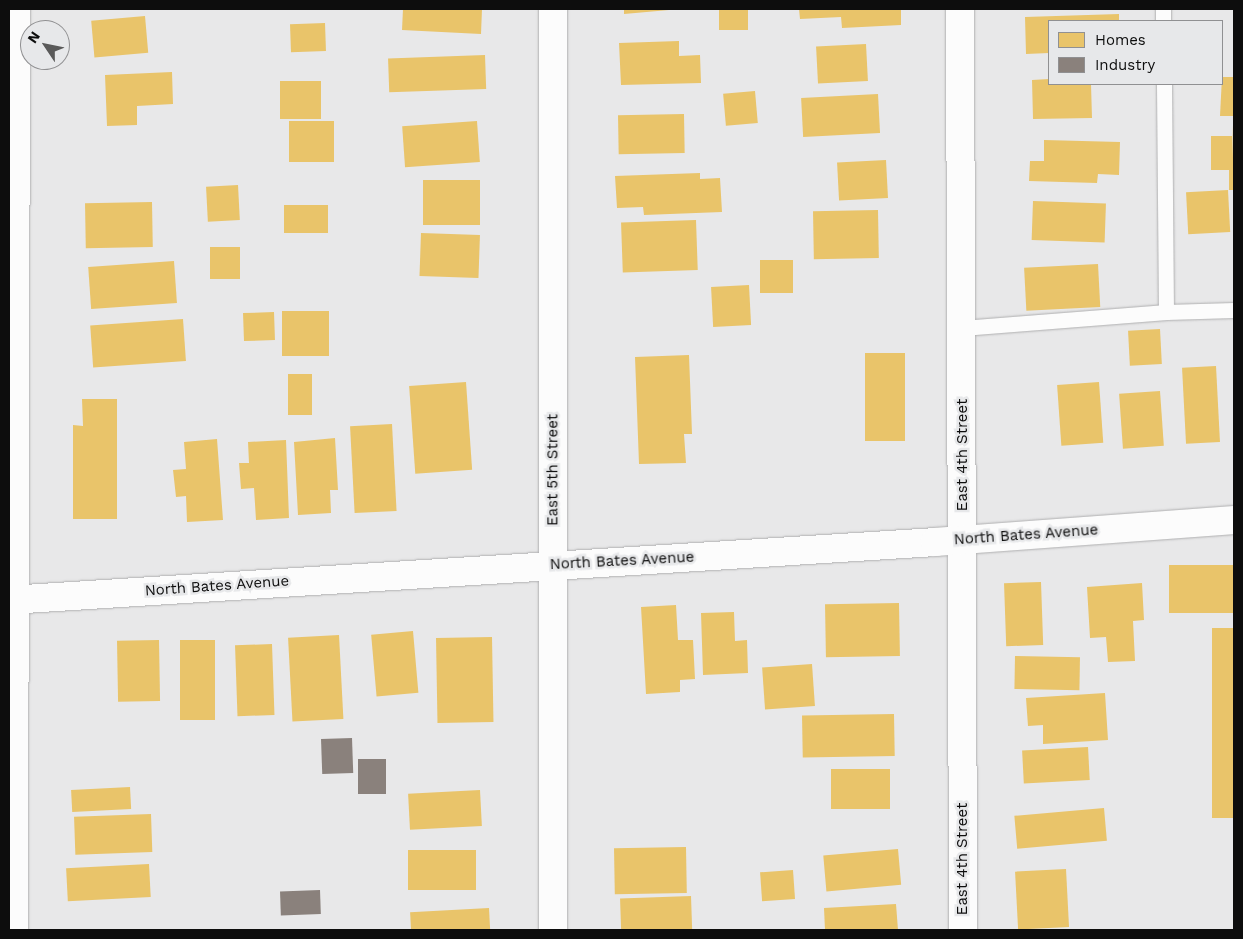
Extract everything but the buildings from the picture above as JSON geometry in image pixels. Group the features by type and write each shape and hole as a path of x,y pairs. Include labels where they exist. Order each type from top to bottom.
{"street":[{"path":"14,930 12,599 16,9"},
{"name":"East 5th Street","path":"553,9 553,930"},
{"name":"East 4th Street","path":"960,9 963,930"},
{"name":"North Bates Avenue","path":"12,599 1234,520"}],"lane":[{"path":"1164,85 1166,312"},
{"path":"962,328 1166,312 1234,310"}]}
